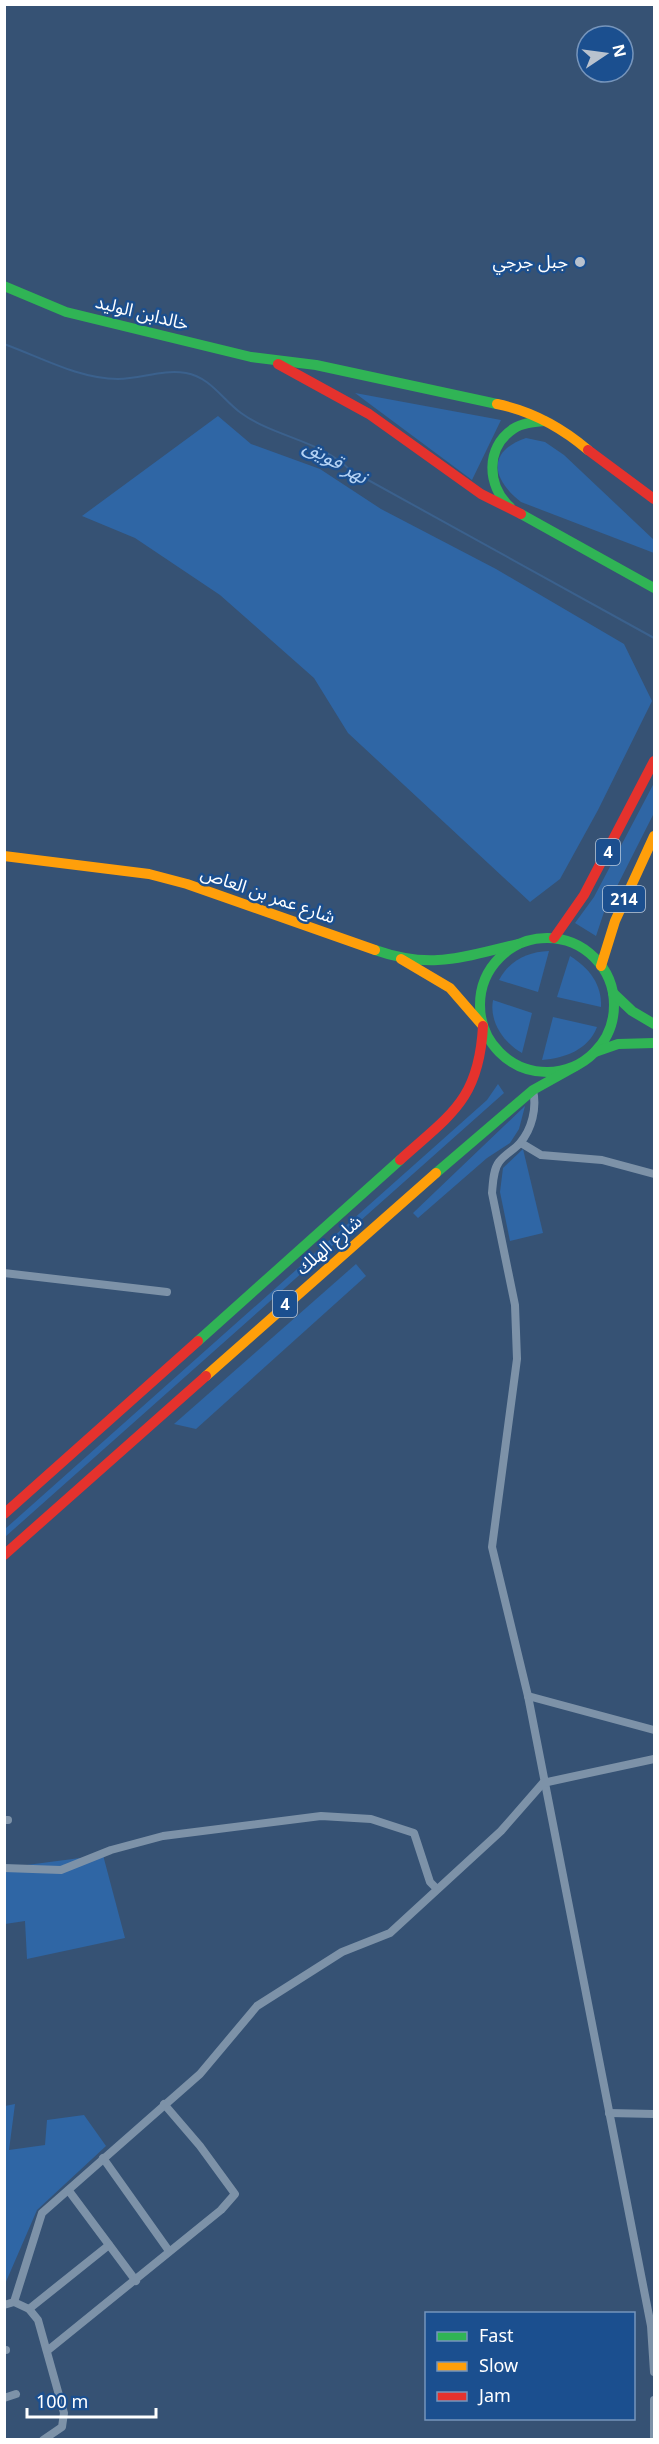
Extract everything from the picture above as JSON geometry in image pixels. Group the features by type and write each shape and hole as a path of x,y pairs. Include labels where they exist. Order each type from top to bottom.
{"main road":[{"name":"خالدابن الوليد","path":"4,286 66,312 275,362"},
{"path":"275,362 316,365 522,409 568,433 654,499"},
{"path":"275,362 369,414 481,494 521,514"},
{"path":"546,421 529,422 513,429 500,441 493,457 491,474 496,491 506,505 654,588"},
{"name":"4","path":"554,938 584,895 654,761"},
{"name":"214","path":"601,966 623,900 654,836"},
{"name":"شارع عمر بن العاص","path":"4,856 148,874 398,958 439,962 518,944"},
{"path":"483,1026 481,997 490,970 502,955 518,944 537,938 554,938 585,949 601,966 613,993 632,1011 654,1024"},
{"path":"398,958 450,988 483,1026 494,1046 510,1062 531,1071 554,1072 576,1066 595,1052 618,1044 654,1043"},
{"path":"595,1052 611,1025 613,993"},
{"name":"شارع الهلك","path":"4,1514 450,1115 469,1093 478,1076 483,1026"},
{"name":"شارع الهلك","path":"4,1555 503,1114 533,1090 576,1066"}],"street":[{"path":"533,1090 537,1105 521,1143 498,1162 493,1178 492,1193 515,1305 517,1359 492,1547 528,1696 543,1783 653,2326 654,2372"},
{"path":"521,1143 541,1155 602,1160 654,1174"},
{"path":"4,1273 167,1292"},
{"path":"528,1696 654,1730"},
{"path":"14,2302 42,2213 200,2074 257,2006 342,1952 390,1933 418,1910 436,1890 501,1831 543,1783 654,1759"},
{"path":"4,1868 61,1870 111,1850 163,1836 321,1816 358,1817 414,1833 429,1882 436,1890"},
{"path":"47,2351 221,2210 235,2193 200,2146 164,2104"},
{"path":"609,2113 654,2114"},
{"path":"103,2158 169,2251"},
{"path":"69,2190 136,2281"},
{"path":"29,2309 109,2245"},
{"path":"4,2305 14,2302 29,2309 38,2320 64,2413 62,2427 43,2439"},
{"path":"4,2398 16,2394"},
{"path":"652,2439 654,2400"}],"shaded area":[{"path":"355,393 501,420 472,480"},
{"path":"218,416 251,444 320,469 381,509 496,569 624,644 652,701 598,810 560,879 530,902 348,733 314,678 220,595 135,538 82,516"},
{"path":"526,438 545,442 564,455 654,540 654,553 521,502 504,484 498,467 499,458 504,451"},
{"path":"654,783 654,813 604,912 596,936 575,923 594,897"},
{"path":"549,951 538,992 499,980 508,967 520,958 533,953"},
{"path":"570,956 593,977 599,991 601,1007 557,997"},
{"path":"493,1000 532,1013 522,1053 509,1044 499,1031 493,1016"},
{"path":"553,1017 597,1027 582,1047 567,1055 542,1060"},
{"path":"498,1084 504,1093 5,1537 5,1529 487,1100"},
{"path":"525,1106 519,1129 510,1143 487,1158 418,1218 413,1213"},
{"path":"523,1149 543,1233 510,1241 500,1192 503,1168"},
{"path":"356,1264 366,1276 196,1429 174,1424"},
{"path":"103,1855 125,1938 27,1959 25,1921 5,1924 4,1868"},
{"path":"15,2104 9,2150 45,2145 47,2120 84,2115 106,2146 37,2210 5,2284 5,2106"}],"waterway":[{"name":"نهر قويق","path":"4,344 74,371 103,378 127,379 168,372 195,375 209,384 234,408 254,421 326,452 350,470 654,638"}],"traffic: fast":[{"path":"4,286 66,312 251,357 316,365 497,404"},
{"path":"510,507 502,498 493,478 492,467 497,446 513,429 528,423 545,421"},
{"path":"521,514 654,588"},
{"path":"547,938 573,943 594,958 609,979 614,1005 609,1031 594,1052 573,1067 547,1072 521,1067 500,1052 485,1031 480,1005 485,979 500,958 521,943 547,938"},
{"path":"375,950 395,956 431,960 463,957 518,944"},
{"path":"613,993 632,1011 654,1024"},
{"path":"595,1052 618,1044 654,1043"},
{"path":"436,1173 533,1090 576,1066"},
{"path":"198,1341 400,1160"}],"traffic: slow":[{"path":"497,404 545,421 588,450"},
{"path":"601,966 615,921 654,836"},
{"path":"4,856 149,874 187,884 375,950"},
{"path":"401,959 450,988 483,1026"},
{"path":"206,1376 436,1173"}],"traffic: jam":[{"path":"278,364 369,414 481,494 521,514"},
{"path":"588,450 654,499"},
{"path":"554,938 584,895 654,761"},
{"path":"400,1160 448,1117 459,1104 476,1072 483,1026"},
{"path":"4,1514 198,1341"},
{"path":"4,1555 206,1376"}],"place":[{"name":"جبل جرجي","path":"580,262"}]}
